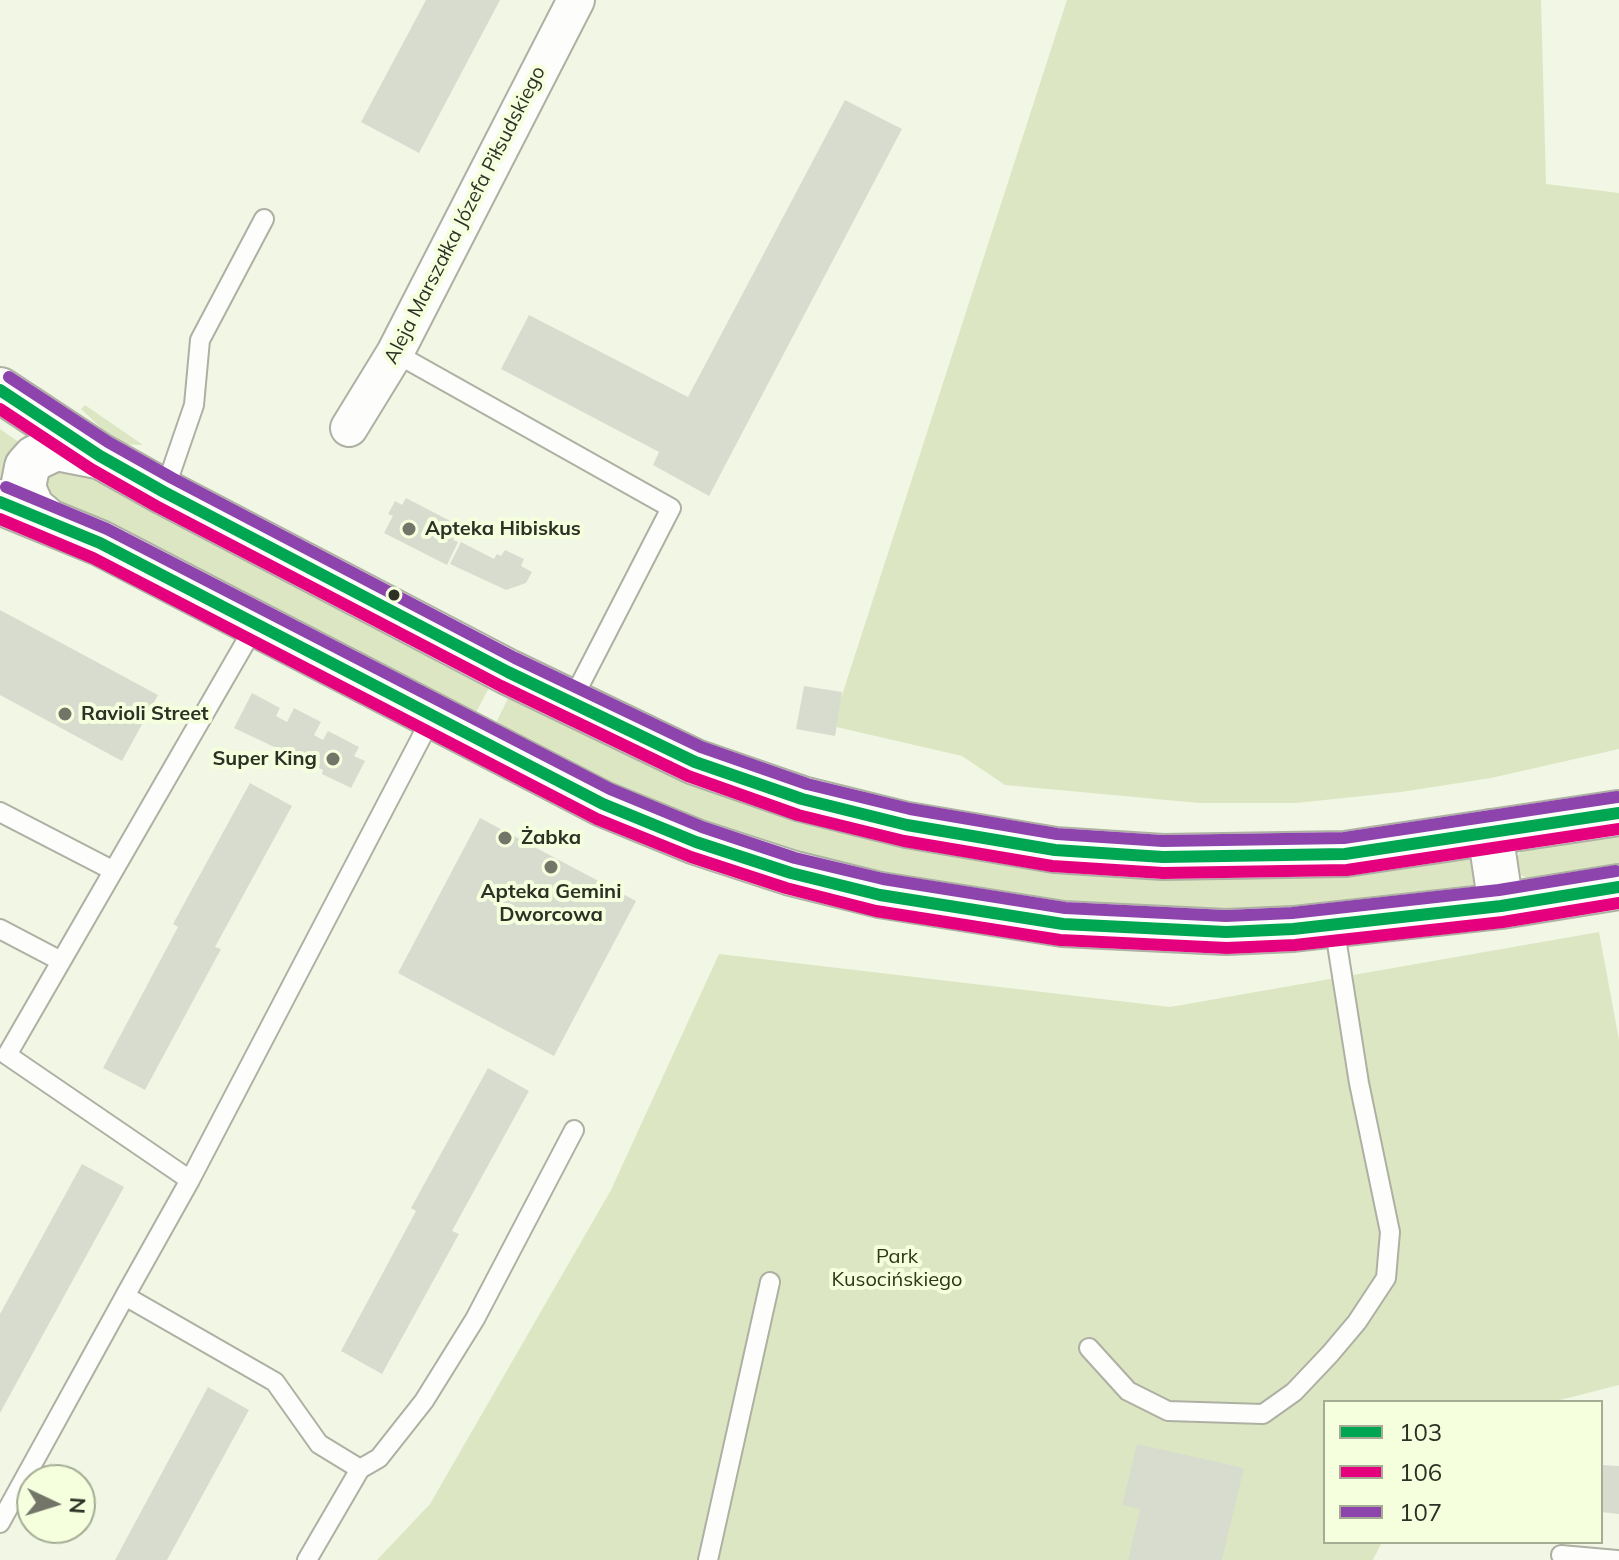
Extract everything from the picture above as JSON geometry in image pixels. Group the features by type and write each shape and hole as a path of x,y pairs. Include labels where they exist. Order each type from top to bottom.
{"street":[{"name":"Aleja Marszałka Józefa Piłsudskiego","path":"349,428 395,353 576,0"},
{"path":"0,390 100,456 164,492 570,704 695,762 802,799 907,825 1055,850 1163,857 1271,858 1345,854 1619,813"},
{"path":"45,519 32,508 23,488 27,467 35,458 56,448 100,456"},
{"path":"0,502 100,543 603,804 696,842 791,873 880,895 971,912 1078,925 1226,932 1334,925 1501,906 1619,887"},
{"path":"1490,832 1501,906"}],"lane":[{"path":"164,492 194,405 200,340 264,219"},
{"path":"395,353 671,508 570,704"},
{"path":"190,1180 3,1062 59,960 256,624"},
{"path":"0,1523 190,1180 432,717"},
{"path":"0,812 112,870"},
{"path":"1089,1348 1128,1391 1168,1411 1263,1414 1294,1392 1330,1354 1357,1322 1386,1278 1390,1232 1359,1083 1334,925"},
{"path":"0,929 59,960"},
{"path":"307,1560 360,1469 379,1458 424,1401 475,1319 574,1130"},
{"path":"708,1560 770,1282"},
{"path":"125,1296 275,1382 319,1444 360,1469"},
{"path":"1561,1555 1617,1560"}],"green space":[{"path":"1067,0 1541,0 1546,184 1619,193 1619,749 1491,778 1401,792 1296,803 1199,803 1005,785 962,756 832,726"},
{"path":"85,405 143,445 118,444 81,409"},
{"path":"0,429 20,443 6,481 0,483"},
{"path":"47,469 85,473 491,684 474,716 49,502 40,485"},
{"path":"510,694 648,764 797,816 1467,858 1474,861 1479,882 1469,893 1327,910 1162,912 972,894 785,851 651,805 494,727"},
{"path":"1619,829 1619,868 1530,880 1517,873 1516,858 1523,849"},
{"name":"Park Kusocińskiego","path":"1599,932 1619,1040 1619,1385 1560,1400 1323,1400 1323,1544 1381,1544 1373,1560 377,1560 430,1504 611,1190 719,954 1170,1007"}],"building":[{"path":"426,0 500,0 419,153 361,122"},
{"path":"845,100 902,129 709,496 653,465 659,452 501,369 529,315 688,397"},
{"path":"406,498 460,526 453,540 458,542 447,565 384,533 393,516 388,514 395,501 402,505"},
{"path":"461,542 494,559 505,550 524,559 521,566 532,572 526,583 506,590 450,564"},
{"path":"0,610 158,695 122,761 0,695"},
{"path":"804,686 842,692 835,736 796,729"},
{"path":"252,693 280,708 276,716 287,722 294,708 321,722 314,735 323,740 328,731 359,747 354,756 365,761 351,788 322,774 323,770 234,728"},
{"path":"250,783 292,806 215,947 221,949 145,1090 103,1068 178,927 173,924"},
{"path":"480,818 636,901 554,1056 398,973"},
{"path":"488,1068 529,1091 452,1231 459,1234 382,1374 341,1351 416,1211 411,1208"},
{"path":"82,1164 124,1187 0,1413 0,1314"},
{"path":"208,1387 249,1410 167,1560 115,1560"},
{"path":"1137,1444 1244,1468 1222,1560 1128,1560 1140,1509 1122,1505"},
{"path":"1603,1465 1619,1466 1619,1514 1603,1512"}],"transit line":[{"name":"107","path":"9,377 108,442 172,478 515,658 701,747 807,784 910,809 1057,834 1163,841 1344,838 1617,797"},
{"name":"103","path":"0,390 100,456 164,492 508,672 695,762 802,799 907,825 1055,850 1163,857 1345,854 1619,813"},
{"name":"106","path":"0,409 91,469 156,506 501,686 688,776 798,815 904,841 1052,866 1163,873 1347,870 1619,829"},
{"name":"107","path":"6,487 107,529 610,789 702,827 795,858 883,879 1065,908 1226,916 1292,913 1499,890 1616,871"},
{"name":"103","path":"0,502 100,543 603,804 696,842 791,873 880,895 1063,924 1226,932 1293,929 1501,906 1619,887"},
{"name":"106","path":"0,519 93,558 597,819 691,857 786,888 876,911 1060,940 1227,948 1295,945 1503,922 1619,903"}],"place":[{"name":"Apteka Hibiskus","path":"409,529"},
{"name":"Ravioli Street","path":"65,714"},
{"name":"Super King","path":"333,759"},
{"name":"Żabka","path":"505,838"},
{"name":"Apteka Gemini Dworcowa","path":"551,867"}]}
